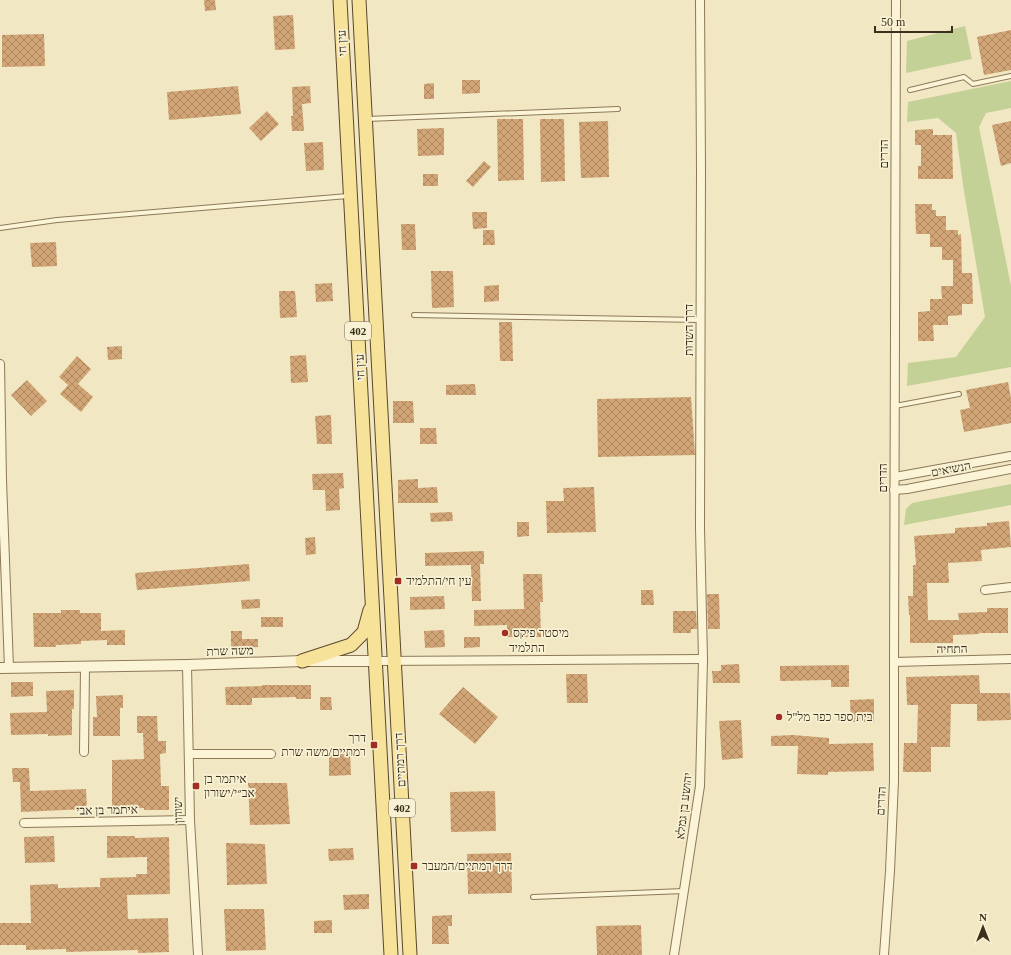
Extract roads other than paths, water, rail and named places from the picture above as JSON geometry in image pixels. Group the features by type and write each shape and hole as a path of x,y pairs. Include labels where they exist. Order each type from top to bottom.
{"main road":[{"name":"עין חי","path":"340,0 376,662"},
{"name":"עין חי","path":"359,0 395,661"},
{"path":"302,661 351,645 364,632 373,601"},
{"name":"דרך רמתיים","path":"395,661 410,955"},
{"name":"דרך רמתיים","path":"376,662 391,955"}],"street":[{"name":"דרך השדות","path":"700,0 700,528 703,659"},
{"name":"הדרים","path":"884,955 894,780 896,0"},
{"path":"0,364 4,668"},
{"name":"הנשיאים","path":"895,477 1011,456"},
{"name":"הנשיאים","path":"894,490 907,489 1011,469"},
{"path":"985,590 1011,587"},
{"name":"התלמיד","path":"376,662 703,659"},
{"name":"יהושע בן גמלא","path":"674,955 700,786 703,659"},
{"name":"התחיה","path":"894,662 1011,659"},
{"name":"משה שרת","path":"4,668 187,665 302,661 376,662"},
{"name":"ישורון","path":"187,665 190,820 198,955"},
{"path":"84,752 85,667"},
{"path":"189,754 271,754"},
{"name":"איתמר בן אבי","path":"24,823 190,820"}],"lane":[{"path":"910,90 964,77 973,84 1011,76"},
{"path":"365,119 618,109"},
{"path":"0,228 57,220 351,196"},
{"path":"414,315 701,320"},
{"path":"895,406 959,394"},
{"path":"533,897 684,891"}],"place":[{"name":"עין חי/התלמיד","path":"398,581"},
{"name":"מיסטר פיקס","path":"505,633"},
{"name":"בית ספר כפר מל\"ל","path":"779,717"},
{"name":"דרך רמתיים/משה שרת","path":"374,745"},
{"name":"איתמר בן אב״י/ישורון","path":"196,786"},
{"name":"דרך רמתיים/המעבר","path":"414,866"}]}
